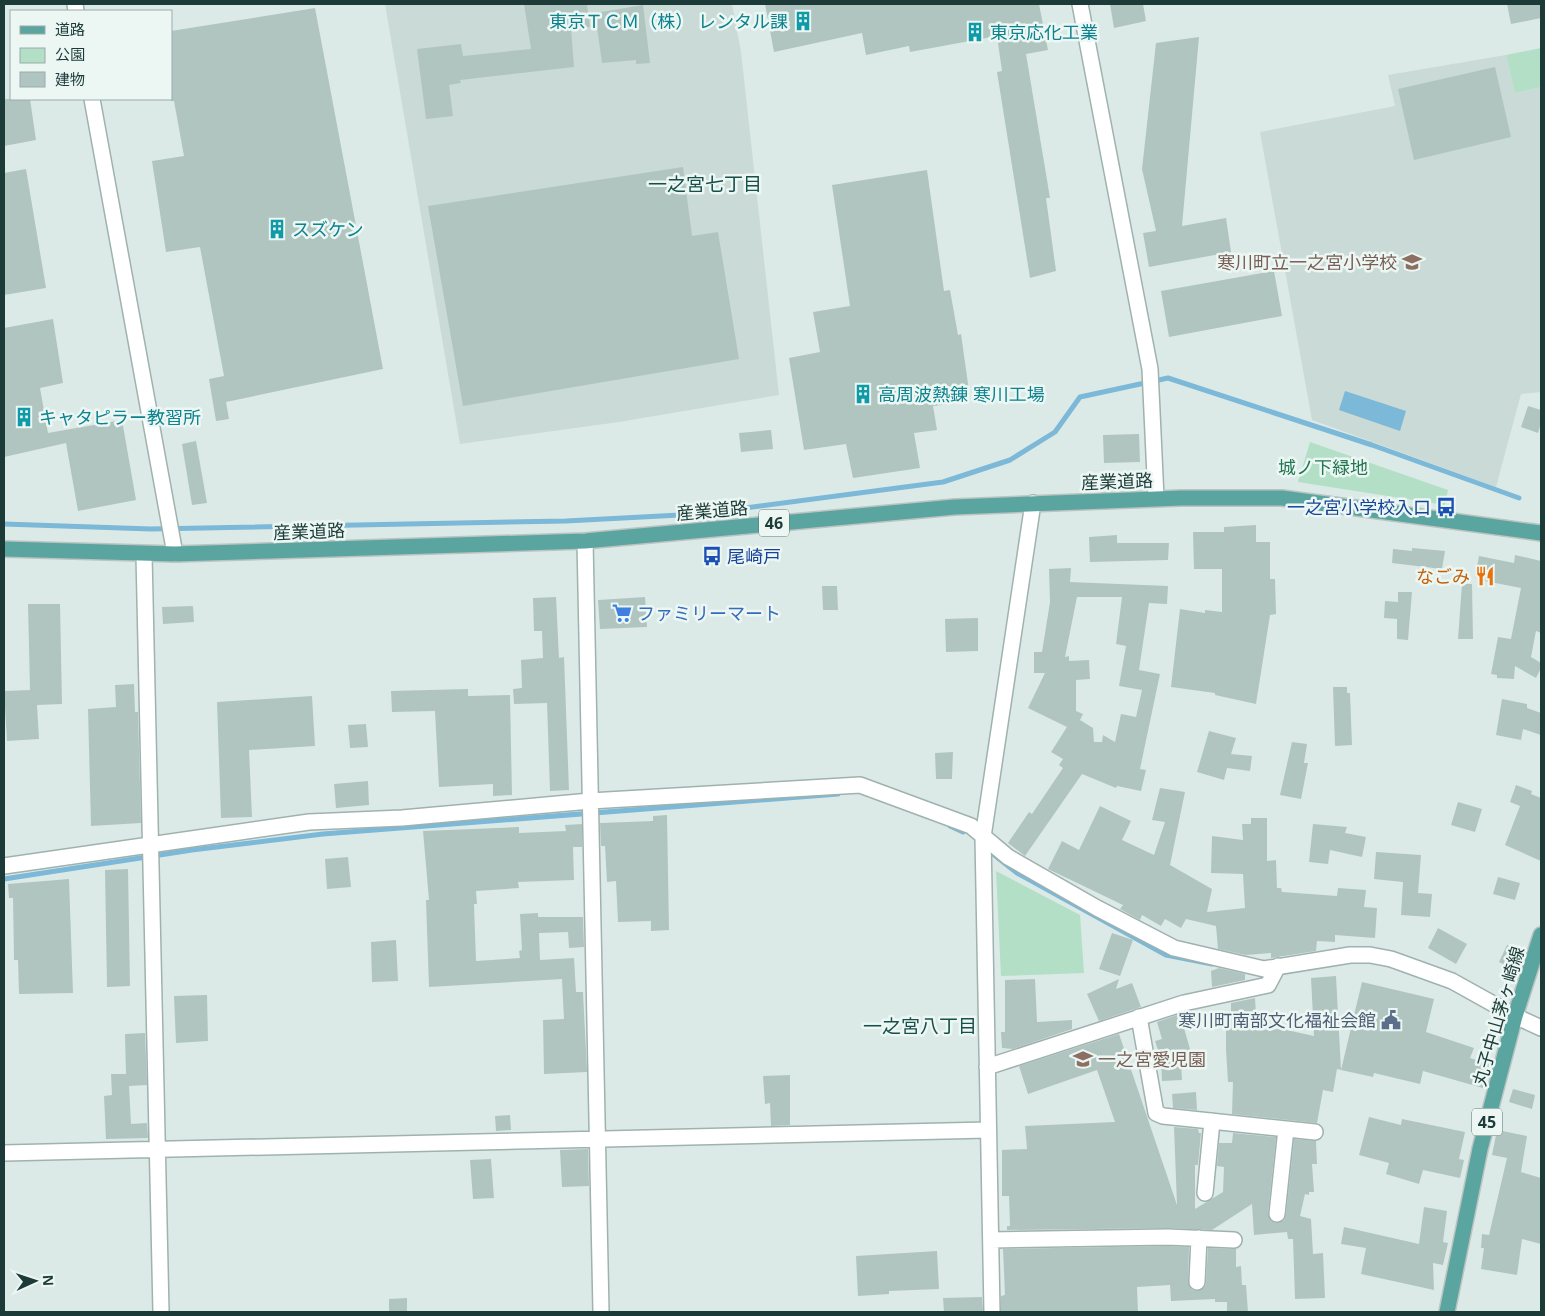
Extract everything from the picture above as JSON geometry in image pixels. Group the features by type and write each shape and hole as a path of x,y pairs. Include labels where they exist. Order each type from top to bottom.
{"main road":[{"name":"産業道路","path":"4,549 144,555 585,540 955,507 1156,498 1282,498 1541,533"},
{"name":"丸子中山茅ヶ崎線","path":"1447,1312 1480,1149 1514,1016 1541,935"}],"street":[{"path":"1080,4 1150,369 1153,390 1156,498"},
{"path":"92,100 176,554"},
{"path":"992,1312 983,837 1033,503"},
{"path":"585,540 601,1312"},
{"path":"144,555 161,1312"},
{"path":"4,866 309,822 402,818 860,785 971,826 1008,857 1097,908 1174,948 1264,969 1273,974 1350,955 1370,955 1391,959 1452,981 1514,1016 1541,1028"},
{"path":"987,1067 1184,1003 1268,985 1273,974"},
{"path":"1139,1018 1156,1113 1163,1116 1315,1132"},
{"path":"1205,1193 1212,1121"},
{"path":"1277,1214 1286,1129"},
{"path":"4,1153 988,1130"},
{"path":"991,1240 1199,1238 1234,1240"},
{"path":"1198,1282 1199,1238"}],"shaded area":[{"path":"385,4 732,4 741,52 779,395 619,422 460,444"},
{"name":"寒川町立一之宮小学校","path":"1506,55 1515,93 1541,87 1541,392 1521,394 1496,487 1312,420 1260,132 1395,106 1388,75"}],"green space":[{"path":"1541,48 1541,87 1515,93 1506,55"},
{"name":"城ノ下緑地","path":"1310,442 1448,490 1445,505 1298,482"},
{"path":"996,871 1080,915 1084,973 1001,976"}],"water":[{"path":"1345,391 1406,411 1400,431 1339,410"}],"building":[{"path":"524,4 587,4 590,27 571,28 574,67 460,80 461,83 449,85 453,116 426,119 417,49 461,44 463,56 531,49"},
{"path":"765,4 1039,4 1048,50 1026,54 1050,198 1046,198 1056,271 1030,278 997,72 1002,71 997,36 910,52 909,46 866,55 862,33 774,52"},
{"path":"1110,4 1143,4 1146,21 1114,28"},
{"path":"1507,4 1541,4 1541,18 1511,24"},
{"path":"643,5 650,63 636,64 636,60 602,63 595,13"},
{"name":"スズケン","path":"315,8 383,369 226,402 229,419 216,421 209,379 224,376 200,247 166,252 152,161 184,156 174,101 171,101 172,31"},
{"path":"1199,37 1182,226 1226,218 1231,252 1149,267 1143,233 1156,231 1142,169 1156,43"},
{"path":"1495,67 1511,137 1414,160 1398,89"},
{"path":"4,99 30,100 36,140 4,146"},
{"path":"683,167 692,236 718,232 739,359 463,406 428,206"},
{"path":"26,169 46,288 4,295 4,173"},
{"path":"927,170 944,291 950,290 958,335 961,334 969,391 948,394 949,404 933,406 937,430 914,433 920,468 853,478 846,444 804,450 789,358 820,352 813,312 850,306 832,185"},
{"path":"1274,271 1282,316 1169,337 1161,291"},
{"path":"53,319 63,383 40,388 48,433 122,420 136,500 78,511 66,443 4,457 4,328"},
{"path":"1528,406 1541,410 1541,423 1538,433 1521,427"},
{"path":"771,430 773,449 741,452 739,433"},
{"path":"1139,434 1140,462 1104,463 1103,435"},
{"path":"196,441 207,503 192,505 182,444"},
{"path":"1256,525 1256,542 1270,542 1270,579 1275,579 1276,614 1270,615 1256,704 1215,695 1215,693 1171,687 1180,609 1205,613 1205,610 1222,612 1222,569 1194,569 1193,532 1224,532 1224,527"},
{"path":"1117,535 1117,543 1169,543 1168,560 1090,562 1089,537"},
{"path":"1412,548 1445,551 1442,569 1392,563 1393,549 1412,551"},
{"path":"1515,555 1541,561 1541,633 1536,631 1531,657 1541,663 1541,668 1536,678 1515,666 1514,679 1497,678 1497,675 1491,674 1498,637 1511,639 1521,588 1485,581 1485,573 1476,572 1479,556 1514,563"},
{"path":"1071,568 1070,582 1168,586 1167,604 1149,603 1139,670 1160,674 1140,769 1146,770 1141,791 1117,786 1116,788 1082,774 1025,856 1008,843 1029,812 1032,814 1063,768 1059,765 1063,759 1051,752 1067,727 1028,708 1045,673 1034,673 1034,652 1042,652 1050,602 1049,569","holes":["1077,597 1122,597 1116,644 1126,646 1119,686 1142,690 1136,717 1121,714 1115,742 1103,735 1102,742 1094,742 1093,728 1080,720 1083,714 1076,711 1076,680 1090,679 1089,660 1069,661 1069,656 1065,657"]},
{"path":"1462,584 1472,584 1473,639 1458,639"},
{"path":"822,586 837,586 838,610 823,610"},
{"path":"1398,592 1412,592 1408,640 1397,639 1397,619 1384,618 1385,601 1398,602"},
{"path":"556,597 559,658 564,657 569,790 550,791 547,703 514,704 513,689 522,688 521,660 543,658 542,631 534,631 533,598"},
{"name":"ファミリーマート","path":"645,597 647,627 600,629 598,600"},
{"path":"28,604 60,604 62,704 37,705 39,739 7,741 4,691 30,690"},
{"path":"193,606 194,622 163,624 162,607"},
{"path":"978,618 978,651 946,652 945,619"},
{"path":"134,684 135,712 138,712 141,823 91,826 88,709 116,707 115,685"},
{"path":"1333,687 1347,687 1347,693 1350,693 1352,745 1335,746"},
{"path":"468,689 468,696 510,695 512,795 493,796 493,784 439,787 435,711 392,712 391,691"},
{"path":"312,696 315,746 249,750 252,817 221,818 217,702"},
{"path":"1502,699 1527,704 1527,708 1541,713 1541,735 1523,729 1521,740 1496,735"},
{"path":"366,724 368,747 350,748 348,725"},
{"path":"1209,731 1236,738 1231,754 1252,756 1250,771 1227,768 1224,780 1197,772"},
{"path":"1292,742 1307,744 1304,763 1308,763 1301,799 1280,795"},
{"path":"953,752 952,779 936,779 935,753"},
{"path":"368,781 369,805 336,808 334,784"},
{"path":"1516,785 1532,791 1531,794 1541,798 1541,861 1505,845 1520,806 1510,802"},
{"path":"1160,788 1185,792 1170,865 1212,889 1207,912 1245,908 1243,874 1211,873 1212,836 1243,840 1242,824 1251,824 1251,818 1267,818 1267,861 1276,860 1277,888 1281,888 1282,892 1337,896 1338,888 1366,890 1364,907 1377,908 1375,938 1335,935 1335,942 1317,941 1316,951 1271,958 1271,953 1246,955 1218,949 1216,926 1186,919 1181,928 1165,919 1161,926 1142,915 1140,920 1120,909 1123,905 1048,869 1062,841 1079,850 1100,806 1131,821 1122,840 1154,855 1165,822 1152,820"},
{"path":"1458,802 1482,809 1475,832 1451,825"},
{"path":"667,815 669,930 651,931 651,921 618,922 616,881 607,882 605,846 601,846 600,823 653,821 653,816"},
{"path":"582,824 582,847 573,847 574,880 518,882 519,888 476,891 477,904 474,904 476,961 520,958 519,951 522,950 520,914 538,913 538,917 583,917 584,947 569,948 568,932 539,933 540,960 574,958 576,992 583,992 587,1072 544,1074 543,1020 564,1019 562,979 429,987 426,900 429,900 423,831 519,827 519,833 566,831 565,825"},
{"path":"1313,824 1347,827 1345,833 1366,837 1362,857 1330,850 1328,864 1309,862"},
{"path":"1376,852 1421,855 1418,893 1432,894 1430,917 1401,915 1403,882 1374,879"},
{"path":"348,857 351,887 327,889 325,859"},
{"path":"128,869 130,986 107,987 105,870"},
{"path":"1498,877 1520,883 1515,900 1493,894"},
{"path":"69,879 73,993 19,994 18,960 14,960 13,898 9,898 8,884"},
{"path":"1438,928 1467,944 1456,964 1428,948"},
{"path":"1112,933 1133,940 1120,976 1099,969"},
{"path":"396,940 398,981 372,982 371,942"},
{"path":"1507,945 1522,952 1513,969 1499,962"},
{"path":"1219,968 1245,974 1245,980 1212,987 1211,971"},
{"path":"1336,976 1341,1070 1337,1069 1333,1092 1323,1090 1317,1123 1232,1114 1233,1082 1228,1082 1226,1050 1226,1017 1231,1017 1231,1003 1255,998 1257,1030 1282,1029 1314,1036 1311,978"},
{"path":"1035,979 1037,1022 1072,1020 1072,1029 1013,1049 1002,1048 1001,1032 1005,1032 1005,980"},
{"path":"1119,979 1116,989 1132,983 1141,1007 1099,1021 1087,994"},
{"path":"1362,982 1434,999 1426,1032 1474,1048 1470,1058 1490,1064 1483,1088 1423,1071 1420,1084 1374,1073 1373,1077 1341,1070"},
{"path":"207,995 208,1041 176,1043 174,996"},
{"path":"1180,1014 1194,1063 1181,1063 1182,1080 1162,1081 1161,1059 1155,1041 1162,1039 1157,1022"},
{"path":"145,1033 147,1085 129,1086 131,1124 147,1123 148,1138 106,1139 104,1096 112,1095 111,1074 126,1074 125,1034"},
{"path":"1119,1034 1177,1205 1174,1127 1198,1129 1199,1133 1201,1133 1198,1165 1195,1165 1195,1209 1223,1192 1224,1167 1217,1166 1219,1143 1232,1143 1233,1133 1276,1137 1268,1213 1271,1221 1276,1223 1284,1220 1286,1215 1294,1139 1316,1141 1317,1164 1312,1164 1314,1192 1309,1192 1309,1195 1305,1194 1300,1216 1311,1219 1313,1254 1323,1253 1325,1298 1295,1299 1293,1239 1288,1239 1287,1232 1254,1235 1252,1204 1212,1230 1168,1228 1007,1230 1007,1226 1010,1226 1009,1196 1002,1196 1002,1150 1027,1149 1025,1126 1115,1122 1097,1070 1028,1094 1019,1066"},
{"path":"790,1075 790,1125 771,1126 770,1103 765,1104 763,1076"},
{"path":"1513,1089 1535,1095 1532,1109 1509,1102"},
{"path":"1196,1092 1197,1110 1173,1108 1172,1094"},
{"path":"510,1115 511,1130 496,1131 495,1116"},
{"path":"1369,1117 1401,1125 1402,1119 1465,1132 1459,1159 1464,1160 1460,1178 1423,1170 1419,1184 1386,1174 1389,1163 1359,1155"},
{"path":"1497,1130 1527,1136 1521,1172 1541,1178 1541,1244 1522,1239 1517,1275 1481,1269 1484,1248 1481,1248 1482,1234 1489,1235 1507,1158 1492,1155"},
{"path":"588,1149 589,1186 562,1187 560,1150"},
{"path":"491,1159 494,1198 473,1199 470,1160"},
{"path":"1424,1207 1447,1211 1443,1242 1448,1243 1443,1265 1433,1263 1434,1290 1361,1274 1366,1248 1341,1244 1344,1227 1419,1244"},
{"path":"1189,1247 1188,1282 1192,1290 1197,1291 1205,1287 1208,1248 1236,1249 1236,1267 1241,1266 1242,1285 1246,1285 1248,1312 1227,1312 1227,1302 1215,1302 1215,1299 1171,1301 1170,1285 1137,1287 1138,1312 1001,1312 1001,1296 1005,1295 1003,1249"},
{"path":"937,1251 939,1289 889,1291 889,1294 858,1296 856,1256"},
{"path":"982,1297 983,1312 944,1312 943,1298"},
{"path":"407,1298 407,1312 389,1312 389,1299"}],"waterway":[{"path":"4,524 151,529 566,521 699,514 943,482 1010,460 1055,432 1080,397 1168,378 1372,445 1519,498"},
{"path":"4,879 192,850 323,834 838,794"},
{"path":"950,826 963,832"},
{"path":"993,854 1017,873 1166,955 1212,964"}],"place":[{"name":"東京ＴＣＭ（株） レンタル課","path":"803,21"},
{"name":"東京応化工業","path":"975,32"},
{"name":"スズケン","path":"277,229"},
{"name":"寒川町立一之宮小学校","path":"1412,262"},
{"name":"高周波熱錬 寒川工場","path":"863,394"},
{"name":"キャタピラー教習所","path":"24,417"},
{"name":"一之宮小学校入口","path":"1446,507"},
{"name":"尾崎戸","path":"712,556"},
{"name":"なごみ","path":"1485,576"},
{"name":"ファミリーマート","path":"622,613"},
{"name":"寒川町南部文化福祉会館","path":"1391,1020"},
{"name":"一之宮愛児園","path":"1083,1059"}],"district":[{"name":"一之宮七丁目","path":"705,184"},
{"name":"一之宮八丁目","path":"920,1026"}]}
